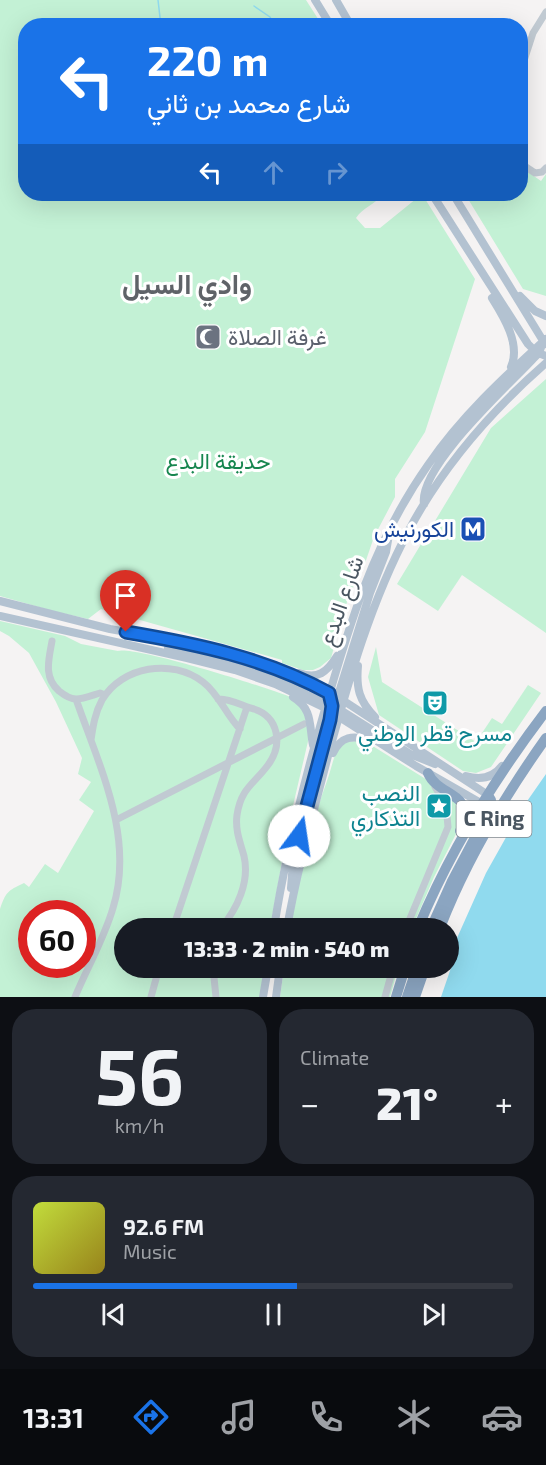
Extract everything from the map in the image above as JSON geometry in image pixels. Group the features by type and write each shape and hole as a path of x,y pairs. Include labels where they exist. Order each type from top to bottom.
{"highway":[{"name":"C Ring","path":"422,918 437,884 458,846 520,746 546,711"},
{"name":"C Ring","path":"444,918 460,882 504,800 546,738"},
{"path":"429,773 433,781 454,795 463,807 465,817 458,837 458,846"},
{"path":"435,918 487,802"},
{"path":"396,997 402,978"},
{"path":"407,997 414,978"},
{"path":"415,997 422,978"}],"main road":[{"path":"315,0 326,18"},
{"path":"336,0 346,18"},
{"path":"437,201 513,322 539,353"},
{"path":"424,504 424,491 448,452 478,415 539,353 545,342 457,201"},
{"path":"474,257 477,272 505,321 511,337 515,355 509,372"},
{"path":"511,288 531,308 546,316"},
{"name":"شارع البدع","path":"289,918 293,892 322,781 341,652 362,589 390,526 411,490 441,447 469,413 509,372 539,353"},
{"name":"شارع البدع","path":"276,918 291,832 313,748 359,651 390,568 424,504 474,434 546,363"},
{"path":"293,892 291,880 293,862 334,705 370,593 389,543 390,526"},
{"path":"0,601 110,629 222,651 278,669 410,754 441,765"},
{"path":"0,616 235,670 334,705 379,742 416,766 487,802 504,800"},
{"path":"145,648 188,651 231,661 278,677 387,728"},
{"path":"359,651 357,681 360,698 368,710 387,728 441,765 473,778 488,777 499,771 512,752 520,746"},
{"path":"278,669 290,669 308,676 321,675 327,671 341,652"},
{"path":"275,684 299,700 306,708 311,721 313,748"},
{"path":"322,781 334,750 342,740 357,736 379,742"},
{"path":"454,772 487,802"},
{"path":"263,997 266,978"},
{"path":"276,997 279,978"}],"street":[{"path":"528,48 533,33 546,12"},
{"path":"528,168 535,173 542,172 546,168"},
{"path":"52,640 48,666 50,679 61,693 76,699 100,693 105,695"},
{"path":"91,743 95,717 105,695 131,674 149,669 179,671 196,678 210,689 240,729"},
{"path":"75,997 115,901 120,851 116,820 76,699"},
{"path":"218,699 225,699 256,710 268,718 275,727 277,738 270,763 249,786 240,805 237,829 245,862 245,880 237,904 228,918"},
{"path":"176,918 247,707"},
{"path":"116,820 304,724"},
{"path":"410,918 447,832 448,812 442,796 416,766"},
{"path":"151,997 156,978"},
{"path":"214,978 216,997"},
{"path":"385,997 390,978"}],"green space":[{"name":"حديقة البدع","path":"0,0 306,0 318,18 18,18 18,201 376,201 356,218 365,228 380,228 413,201 426,201 475,279 425,432 395,479 395,497 374,537 363,569 361,568 347,602 331,658 313,670 303,670 282,663 282,660 101,609 88,619 0,596"},
{"path":"528,172 541,181 546,174 546,296 523,289 469,201 528,201"},
{"path":"546,379 546,633 462,575 438,611 397,584 491,428"},
{"path":"0,621 65,636 81,644 173,660 275,691 290,697 303,707 309,737 289,823 272,918 114,918 114,978 263,978 260,997 0,997 0,909 4,899 11,890 24,883 29,887 45,864 58,873 94,811 79,800 91,782 78,774 82,758 56,702 29,653 0,631"},
{"path":"376,647 382,682 476,742 492,718 502,724 528,685 541,693 491,767 476,773 463,771 379,715 368,677"},
{"path":"363,740 445,791 461,810 456,834 416,918 292,918 311,833 341,743"},
{"path":"283,978 395,978 390,997 280,997"}],"water":[{"path":"546,774 546,997 441,997 448,978 459,978 459,934 486,873 523,807"}],"waterway":[{"path":"158,0 160,18"},
{"path":"254,6 270,18"}],"place":[{"name":"غرفة الصلاة","path":"208,337"},
{"name":"الكورنيش","path":"473,529"},
{"name":"مسرح قطر الوطني","path":"435,703"},
{"name":"النصب التذكاري","path":"439,806"}],"district":[{"name":"وادي السيل","path":"187,284"}],"route":[{"path":"126,632 198,645 256,660 298,677 329,693 332,706 330,720 299,836"}]}
